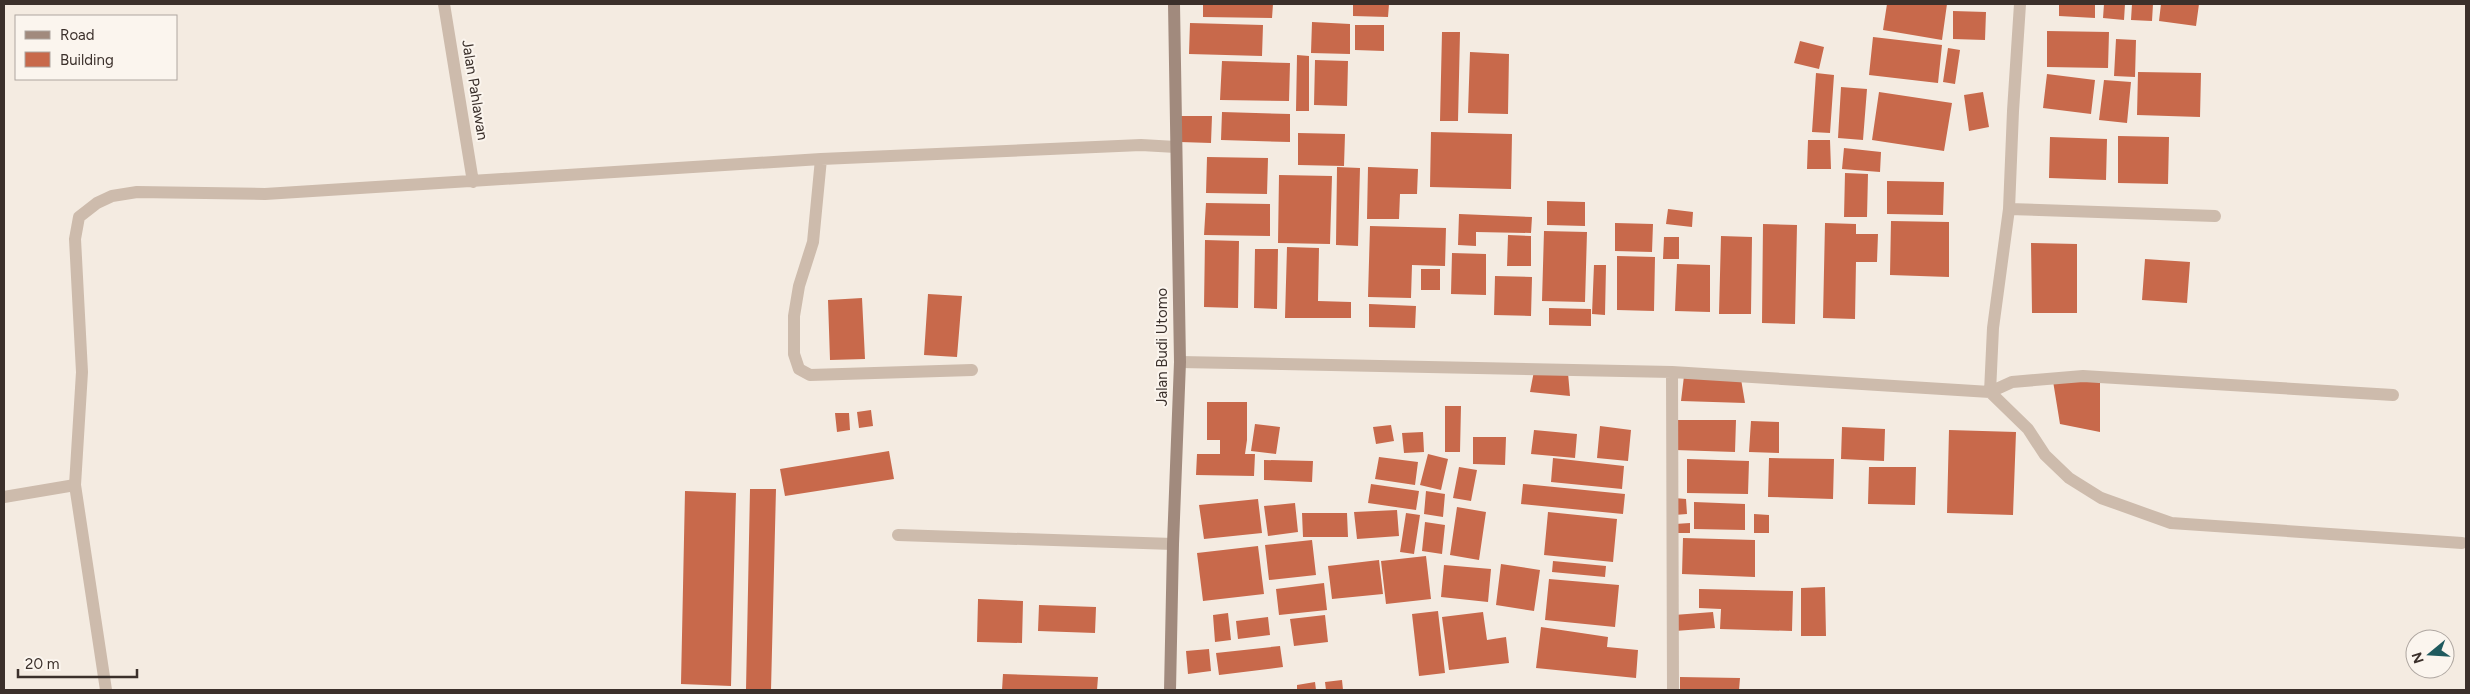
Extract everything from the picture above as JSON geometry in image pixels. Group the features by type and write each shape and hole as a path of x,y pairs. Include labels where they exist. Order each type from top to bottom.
{"street":[{"name":"Jalan Pahlawan","path":"444,4 473,182"},
{"name":"Jalan Budi Utomo","path":"1170,690 1180,362 1174,4"},
{"path":"2020,4 2009,209 1993,328 1990,392 2028,429 2045,455 2069,478 2101,498 2171,523 2462,543"},
{"path":"106,690 75,485 82,372 75,239 79,218 97,203 112,196 137,192 265,194 821,159 1176,146"},
{"path":"821,159 813,242 799,286 794,316 794,354 799,369 810,375 972,370"},
{"path":"2009,209 2215,216"},
{"path":"1180,362 1672,372 1990,392 2012,382 2083,376 2393,395"},
{"path":"1672,372 1673,690"},
{"path":"4,497 75,485"},
{"path":"898,535 1173,544"}],"building":[{"path":"1203,4 1273,4 1272,18 1203,17"},
{"path":"1353,4 1389,4 1388,17 1353,16"},
{"path":"1887,4 1947,4 1942,40 1883,30"},
{"path":"2059,4 2095,4 2095,18 2059,16"},
{"path":"2104,4 2125,4 2124,20 2103,18"},
{"path":"2132,4 2153,4 2152,21 2131,20"},
{"path":"2161,4 2199,4 2196,26 2159,21"},
{"path":"1953,11 1986,12 1985,40 1953,39"},
{"path":"1312,22 1350,24 1350,54 1311,53"},
{"path":"1190,23 1263,25 1262,56 1189,54"},
{"path":"1355,25 1384,25 1384,51 1355,50"},
{"path":"2047,31 2109,32 2108,68 2047,67"},
{"path":"1442,32 1460,32 1458,121 1440,121"},
{"path":"1873,37 1942,45 1938,83 1869,75"},
{"path":"2116,39 2136,40 2135,77 2114,76"},
{"path":"1800,41 1824,47 1819,69 1794,63"},
{"path":"1948,48 1960,50 1955,84 1943,82"},
{"path":"1470,52 1509,54 1508,114 1468,113"},
{"path":"1297,55 1309,56 1309,111 1296,111"},
{"path":"1315,60 1348,61 1347,106 1314,105"},
{"path":"1222,61 1290,63 1289,101 1220,100"},
{"path":"2138,72 2201,73 2200,117 2137,115"},
{"path":"1816,73 1834,75 1830,133 1812,132"},
{"path":"2047,74 2095,80 2091,114 2043,108"},
{"path":"2104,80 2131,82 2127,123 2099,120"},
{"path":"1841,87 1867,89 1863,140 1838,138"},
{"path":"1879,92 1952,103 1944,151 1872,140"},
{"path":"1983,92 1989,127 1969,131 1964,95"},
{"path":"1222,112 1290,114 1290,142 1221,140"},
{"path":"1179,116 1212,116 1211,143 1180,142"},
{"path":"1431,132 1512,134 1511,189 1430,187"},
{"path":"1298,133 1345,134 1344,166 1298,165"},
{"path":"2118,136 2169,137 2168,184 2118,183"},
{"path":"2050,137 2107,139 2106,180 2049,178"},
{"path":"1808,140 1830,140 1831,169 1807,169"},
{"path":"1844,148 1881,152 1880,172 1842,169"},
{"path":"1207,157 1268,158 1267,194 1206,193"},
{"path":"1337,167 1360,168 1358,246 1336,245"},
{"path":"1368,167 1418,169 1417,194 1400,194 1399,219 1367,219"},
{"path":"1845,173 1868,174 1867,217 1844,217"},
{"path":"1279,175 1332,176 1330,244 1278,243"},
{"path":"1887,181 1944,182 1943,215 1887,214"},
{"path":"1547,201 1585,202 1585,226 1547,225"},
{"path":"1206,203 1270,204 1270,236 1204,235"},
{"path":"1668,209 1693,212 1692,227 1666,224"},
{"path":"1459,214 1532,217 1531,233 1476,232 1476,246 1458,245"},
{"path":"1891,221 1949,222 1949,277 1890,275"},
{"path":"1615,223 1653,224 1652,252 1615,251"},
{"path":"1825,223 1856,224 1856,234 1878,234 1877,262 1856,262 1855,319 1823,318"},
{"path":"1763,224 1797,225 1795,324 1762,323"},
{"path":"1370,226 1446,228 1445,266 1412,265 1411,298 1368,297"},
{"path":"1544,231 1587,232 1585,302 1542,301"},
{"path":"1508,235 1531,236 1531,266 1507,266"},
{"path":"1721,236 1752,237 1751,314 1719,314"},
{"path":"1664,237 1679,237 1679,259 1663,259"},
{"path":"1205,240 1239,241 1238,308 1204,307"},
{"path":"2031,243 2077,244 2077,313 2032,313"},
{"path":"1287,247 1319,248 1318,301 1351,302 1351,318 1285,318"},
{"path":"1255,249 1278,249 1277,309 1254,308"},
{"path":"1452,253 1486,254 1486,295 1451,294"},
{"path":"1617,256 1655,257 1654,311 1617,310"},
{"path":"2145,259 2190,262 2187,303 2142,300"},
{"path":"1677,264 1710,265 1710,312 1675,311"},
{"path":"1594,265 1606,265 1605,315 1592,314"},
{"path":"1421,269 1440,269 1440,290 1421,290"},
{"path":"1495,276 1532,277 1531,316 1494,315"},
{"path":"928,294 962,296 957,357 924,355"},
{"path":"862,298 865,359 830,360 828,300"},
{"path":"1369,304 1416,306 1415,328 1369,327"},
{"path":"1549,308 1591,309 1591,326 1549,325"},
{"path":"1534,371 1568,373 1570,396 1530,392"},
{"path":"1684,376 1741,379 1745,403 1681,401"},
{"path":"2053,381 2100,382 2100,432 2060,424"},
{"path":"1207,402 1247,402 1245,454 1255,454 1254,476 1196,475 1197,454 1220,454 1220,440 1207,440"},
{"path":"1445,406 1461,406 1460,452 1445,452"},
{"path":"871,410 873,426 859,428 857,412"},
{"path":"835,413 849,413 850,430 837,432"},
{"path":"1675,420 1736,420 1735,452 1675,450"},
{"path":"1751,421 1779,422 1779,453 1749,452"},
{"path":"1255,424 1280,427 1276,454 1251,451"},
{"path":"1391,425 1394,441 1376,444 1373,427"},
{"path":"1600,426 1631,430 1628,461 1597,458"},
{"path":"1842,427 1885,429 1884,461 1841,459"},
{"path":"1534,430 1577,434 1575,458 1531,454"},
{"path":"1949,430 2016,432 2013,515 1947,513"},
{"path":"1423,432 1424,452 1404,453 1402,433"},
{"path":"1473,437 1506,437 1505,465 1473,464"},
{"path":"889,451 894,479 785,496 780,469"},
{"path":"1428,454 1448,459 1441,490 1420,485"},
{"path":"1379,457 1418,462 1415,485 1375,479"},
{"path":"1553,458 1624,466 1622,489 1551,482"},
{"path":"1769,458 1834,459 1833,499 1768,497"},
{"path":"1687,459 1749,461 1748,494 1687,493"},
{"path":"1264,460 1313,461 1312,482 1264,480"},
{"path":"1459,467 1477,470 1471,501 1453,498"},
{"path":"1869,467 1916,467 1915,505 1868,504"},
{"path":"1371,484 1419,491 1416,510 1368,503"},
{"path":"1523,484 1625,494 1623,514 1521,504"},
{"path":"750,489 776,489 771,690 746,690"},
{"path":"685,491 736,493 731,686 681,684"},
{"path":"1426,491 1445,494 1443,517 1424,514"},
{"path":"1674,498 1686,499 1687,514 1674,515"},
{"path":"1258,499 1262,533 1204,539 1199,505"},
{"path":"1694,502 1745,504 1745,530 1694,529"},
{"path":"1295,503 1298,532 1268,536 1264,506"},
{"path":"1457,507 1486,512 1479,560 1450,555"},
{"path":"1397,510 1399,536 1357,539 1354,512"},
{"path":"1548,512 1617,519 1613,562 1544,555"},
{"path":"1302,513 1347,513 1348,537 1303,537"},
{"path":"1406,513 1420,515 1414,554 1400,552"},
{"path":"1754,514 1769,515 1769,533 1754,533"},
{"path":"1425,522 1445,525 1442,554 1422,551"},
{"path":"1690,523 1690,533 1674,533 1675,524"},
{"path":"1683,538 1755,540 1755,577 1682,574"},
{"path":"1312,540 1316,575 1269,580 1265,545"},
{"path":"1258,546 1264,594 1203,601 1197,553"},
{"path":"1426,556 1431,599 1386,604 1381,561"},
{"path":"1379,560 1383,594 1332,599 1328,566"},
{"path":"1553,561 1606,566 1605,577 1552,572"},
{"path":"1501,564 1540,570 1534,611 1496,605"},
{"path":"1444,565 1491,569 1488,602 1441,597"},
{"path":"1549,579 1619,585 1615,627 1545,620"},
{"path":"1324,583 1327,610 1279,615 1276,589"},
{"path":"1825,587 1826,636 1801,636 1801,588"},
{"path":"1699,589 1793,591 1792,631 1720,629 1721,609 1699,608"},
{"path":"978,599 1023,601 1022,643 977,642"},
{"path":"1039,605 1096,607 1095,633 1038,631"},
{"path":"1438,611 1445,673 1419,676 1412,614"},
{"path":"1483,612 1487,640 1506,637 1509,663 1449,670 1442,617"},
{"path":"1713,612 1715,628 1675,631 1674,615"},
{"path":"1228,613 1231,640 1215,642 1213,615"},
{"path":"1325,615 1328,642 1294,646 1290,619"},
{"path":"1268,617 1270,635 1238,639 1236,621"},
{"path":"1541,627 1608,637 1607,647 1638,650 1636,678 1536,668"},
{"path":"1280,646 1283,667 1219,675 1216,653"},
{"path":"1209,649 1211,671 1188,674 1186,651"},
{"path":"1003,674 1098,677 1097,690 1002,690"},
{"path":"1680,677 1740,678 1739,690 1680,690"},
{"path":"1342,680 1343,690 1326,690 1325,682"},
{"path":"1315,682 1316,690 1297,690 1297,685"}]}
